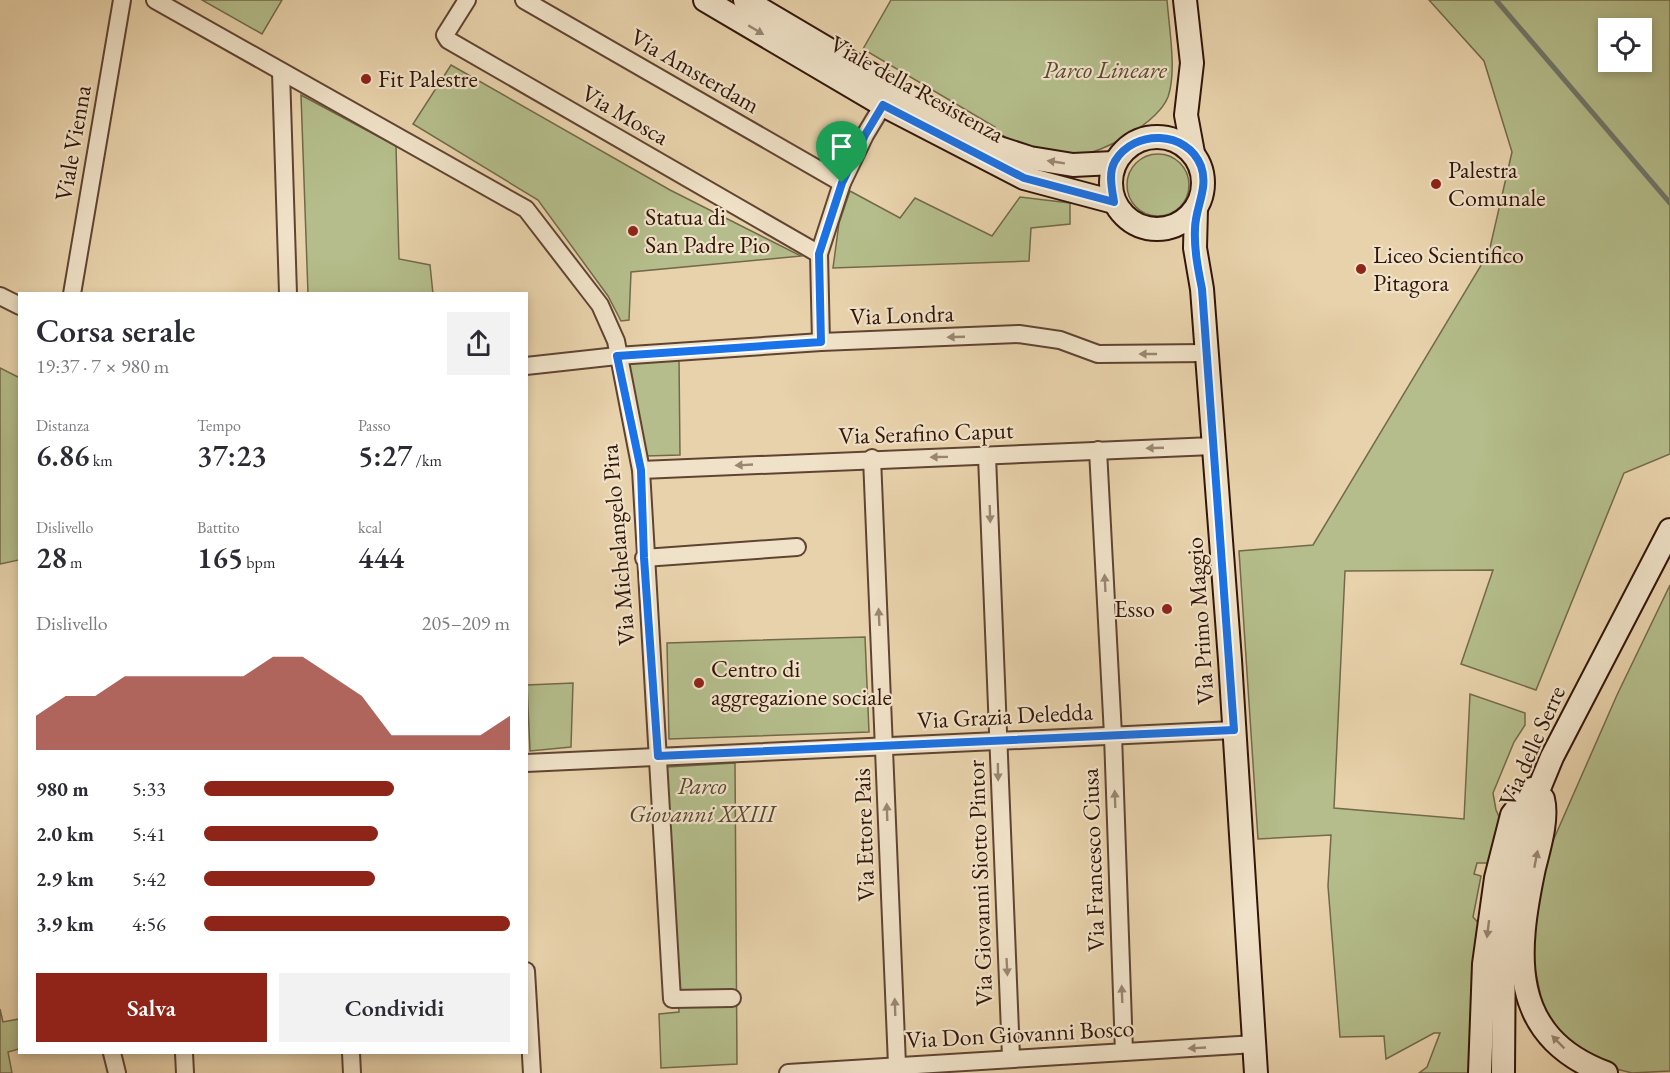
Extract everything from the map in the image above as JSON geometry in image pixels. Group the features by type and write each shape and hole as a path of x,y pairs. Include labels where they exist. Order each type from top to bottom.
{"main road":[{"name":"Viale della Resistenza","path":"705,0 883,105 1024,178 1114,202"},
{"name":"Viale della Resistenza","path":"745,0 958,126 999,147 1030,158 1073,165 1114,163"},
{"path":"1185,0 1191,35 1190,87 1186,115 1193,153"},
{"path":"1150,137 1166,138 1181,143 1193,153 1201,166 1204,180 1202,195 1196,209 1180,224 1159,230 1144,229 1131,222 1114,202 1110,182 1114,163 1135,142 1150,137 1170,120 1190,87"},
{"name":"Via Primo Maggio","path":"1196,209 1195,238 1206,353 1234,730 1256,1073"},
{"name":"Via Primo Maggio","path":"1159,230 1183,248 1198,273"},
{"name":"Via delle Serre","path":"1503,1073 1504,934 1524,831 1541,781 1670,530"},
{"path":"1480,1073 1484,964 1496,878 1514,811 1541,781"},
{"path":"1541,781 1545,806 1522,930 1524,981 1538,1016 1557,1043 1570,1054 1606,1073"}],"street":[{"name":"Viale Vienna","path":"72,292 122,0"},
{"name":"Via Michelangelo Pira","path":"155,0 526,209 600,305 616,341 617,356 641,470 644,558 672,999 732,998"},
{"name":"Via Mosca","path":"467,0 445,35 448,40 819,254"},
{"name":"Via Amsterdam","path":"524,0 842,183"},
{"path":"281,72 288,292"},
{"path":"821,342 819,254 842,183 865,135 883,105"},
{"path":"0,296 18,305"},
{"name":"Via Londra","path":"528,366 617,356 821,342 1019,334 1060,340 1098,354 1206,353"},
{"name":"Via Serafino Caput","path":"641,470 872,458 987,456 1213,446"},
{"name":"Via Francesco Ciusa","path":"1098,450 1113,735 1124,1052"},
{"name":"Via Giovanni Siotto Pintor","path":"987,456 1011,1058"},
{"name":"Via Ettore Pais","path":"872,458 897,1065"},
{"path":"644,558 797,547"},
{"name":"Via Grazia Deledda","path":"528,763 1234,730"},
{"path":"528,1004 532,1073"},
{"name":"Via Don Giovanni Bosco","path":"788,1073 1255,1044"},
{"path":"112,1054 117,1073"},
{"path":"184,1054 185,1073"},
{"path":"351,1054 352,1073"}],"green space":[{"path":"202,0 282,0 262,34"},
{"name":"Parco Lineare","path":"891,0 1167,0 1172,62 1171,87 1168,97 1162,107 1142,126 1101,149 1067,155 1022,144 993,130 995,127 863,49"},
{"path":"1429,0 1670,0 1670,454 1624,473 1536,690 1461,664 1493,570 1345,571 1334,808 1464,819 1470,694 1525,713 1525,725 1514,742 1493,793 1501,821 1488,863 1477,863 1474,874 1481,876 1473,917 1482,927 1471,1073 1419,1073 1427,1067 1440,1033 1434,1033 1386,1059 1384,1036 1340,1037 1328,886 1331,835 1258,839 1239,551 1313,545 1489,252 1512,152 1484,61"},
{"path":"451,65 670,190 801,256 631,272 629,320 621,321 608,296 538,200 413,124"},
{"path":"301,95 396,146 399,259 430,265 433,292 308,292"},
{"path":"1152,154 1164,154 1180,163 1187,173 1189,185 1187,197 1180,207 1164,216 1152,216 1141,211 1132,202 1127,191 1127,179 1132,168 1141,159"},
{"path":"850,191 900,218 915,198 992,236 1020,197 1070,203 1070,224 1031,228 1029,261 833,268 839,223"},
{"path":"679,358 680,455 646,456 628,363"},
{"path":"0,368 18,377 18,560 0,564"},
{"path":"1670,585 1670,1071 1632,1073 1605,1066 1567,1042 1543,1007 1532,955 1534,928 1549,850 1617,695"},
{"path":"865,637 869,732 669,739 667,643"},
{"path":"573,683 571,747 530,751 528,685"},
{"name":"Parco Giovanni XXIII","path":"735,763 737,1064 661,1068 659,1014 679,1012 667,767"},
{"path":"0,1009 3,1022 18,1019 18,1049 8,1052 12,1073 0,1073"}],"waterway":[{"path":"1496,0 1670,203"}],"place":[{"name":"Fit Palestre","path":"366,79"},
{"name":"Palestra Comunale","path":"1436,184"},
{"name":"Statua di San Padre Pio","path":"633,231"},
{"name":"Liceo Scientifico Pitagora","path":"1361,269"},
{"name":"Esso","path":"1167,609"},
{"name":"Centro di aggregazione sociale","path":"699,683"}],"route":[{"path":"883,105 1024,178 1114,202 1110,182 1114,163 1135,142 1150,137 1166,138 1181,143 1193,153 1201,166 1204,180 1202,195 1196,209 1195,248 1202,289 1234,730 658,756 644,558 641,470 617,356 821,342 819,254 842,183 865,135 883,105"}]}
